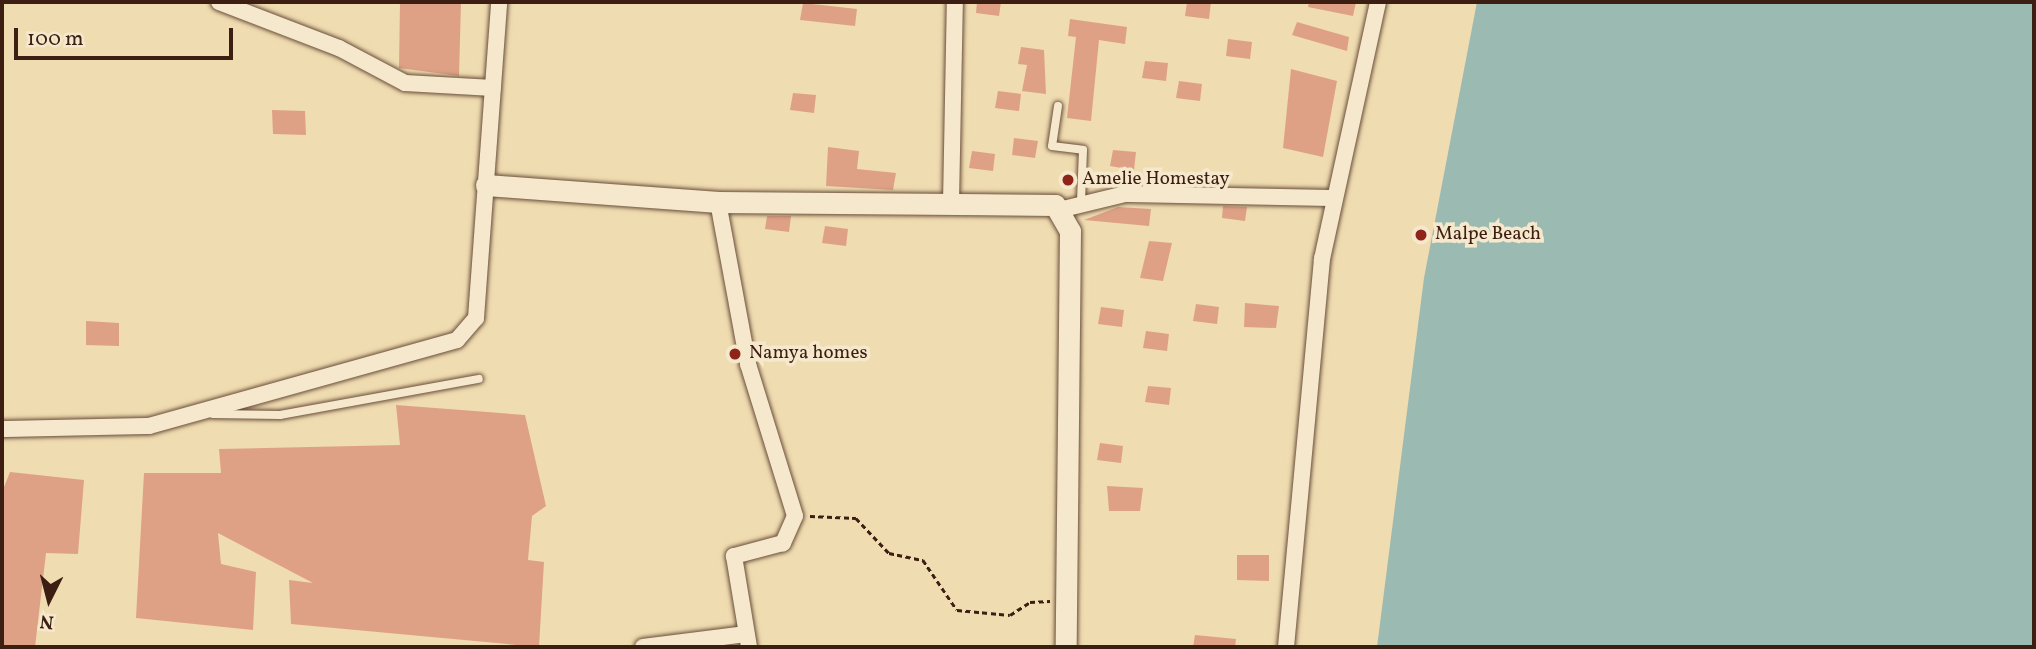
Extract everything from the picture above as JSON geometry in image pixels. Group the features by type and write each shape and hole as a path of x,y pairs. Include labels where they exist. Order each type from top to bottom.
{"street":[{"path":"220,2 339,48 405,83 492,88"},
{"path":"2,429 149,426 457,340 476,318 499,2"},
{"path":"951,203 955,2"},
{"path":"1286,647 1322,259 1378,2"},
{"path":"486,185 718,202 1020,202 1059,210 1082,201 1152,193 1335,198"},
{"path":"643,647 747,641 734,556 783,543 794,516 748,364 718,202"},
{"path":"1059,210 1070,231 1066,647"}],"lane":[{"path":"1058,106 1052,146 1083,150 1082,201"},
{"path":"195,412 280,415 480,379"}],"path":[{"path":"794,516 856,518 889,553 923,560 957,610 1010,615 1030,602 1067,600"}],"water":[{"path":"1477,2 2034,2 2034,647 1377,647 1424,278"}],"building":[{"path":"400,2 461,2 459,76 399,68"},
{"path":"977,2 1001,2 999,16 976,13"},
{"path":"1187,2 1211,2 1209,19 1185,16"},
{"path":"1309,2 1356,2 1353,16 1308,7"},
{"path":"803,3 857,9 855,26 800,20"},
{"path":"1070,19 1127,27 1125,44 1099,40 1091,121 1067,118 1076,37 1068,36"},
{"path":"1297,22 1349,37 1347,51 1292,35"},
{"path":"1228,39 1252,42 1250,59 1226,56"},
{"path":"1021,47 1044,50 1046,94 1022,91 1027,65 1018,64"},
{"path":"1145,61 1168,63 1166,81 1142,78"},
{"path":"1291,69 1337,81 1323,157 1283,148"},
{"path":"1179,81 1202,84 1200,101 1176,98"},
{"path":"998,91 1021,94 1019,111 995,108"},
{"path":"793,93 816,95 814,113 790,110"},
{"path":"272,110 305,111 306,135 273,134"},
{"path":"1014,138 1038,141 1035,158 1012,155"},
{"path":"828,147 859,151 857,169 896,173 893,190 826,186"},
{"path":"1113,150 1136,152 1134,170 1110,166"},
{"path":"972,151 995,154 993,171 969,168"},
{"path":"1223,206 1247,207 1245,221 1222,218"},
{"path":"1118,207 1151,209 1149,226 1084,220"},
{"path":"767,216 791,216 789,232 765,229"},
{"path":"825,226 848,229 846,246 822,243"},
{"path":"1149,241 1172,243 1163,281 1140,278"},
{"path":"1245,303 1279,306 1276,328 1244,327"},
{"path":"1196,304 1219,307 1217,324 1193,321"},
{"path":"1101,307 1124,310 1122,327 1098,324"},
{"path":"86,321 119,323 119,346 86,345"},
{"path":"1146,331 1169,334 1167,351 1143,348"},
{"path":"1148,386 1171,388 1169,405 1145,402"},
{"path":"396,405 525,415 546,506 532,516 528,560 544,562 539,647 291,624 289,580 313,583 218,533 221,564 256,572 253,630 136,618 144,473 221,473 219,449 400,445"},
{"path":"1100,443 1123,446 1121,463 1097,460"},
{"path":"10,472 84,480 78,554 46,553 35,647 2,647 2,492"},
{"path":"1107,486 1143,488 1140,511 1109,511"},
{"path":"1237,555 1269,555 1269,581 1237,580"},
{"path":"1195,635 1236,639 1235,647 1193,647"}],"place":[{"name":"Amelie Homestay","path":"1068,180"},
{"name":"Malpe Beach","path":"1421,235"},
{"name":"Namya homes","path":"735,354"}]}
